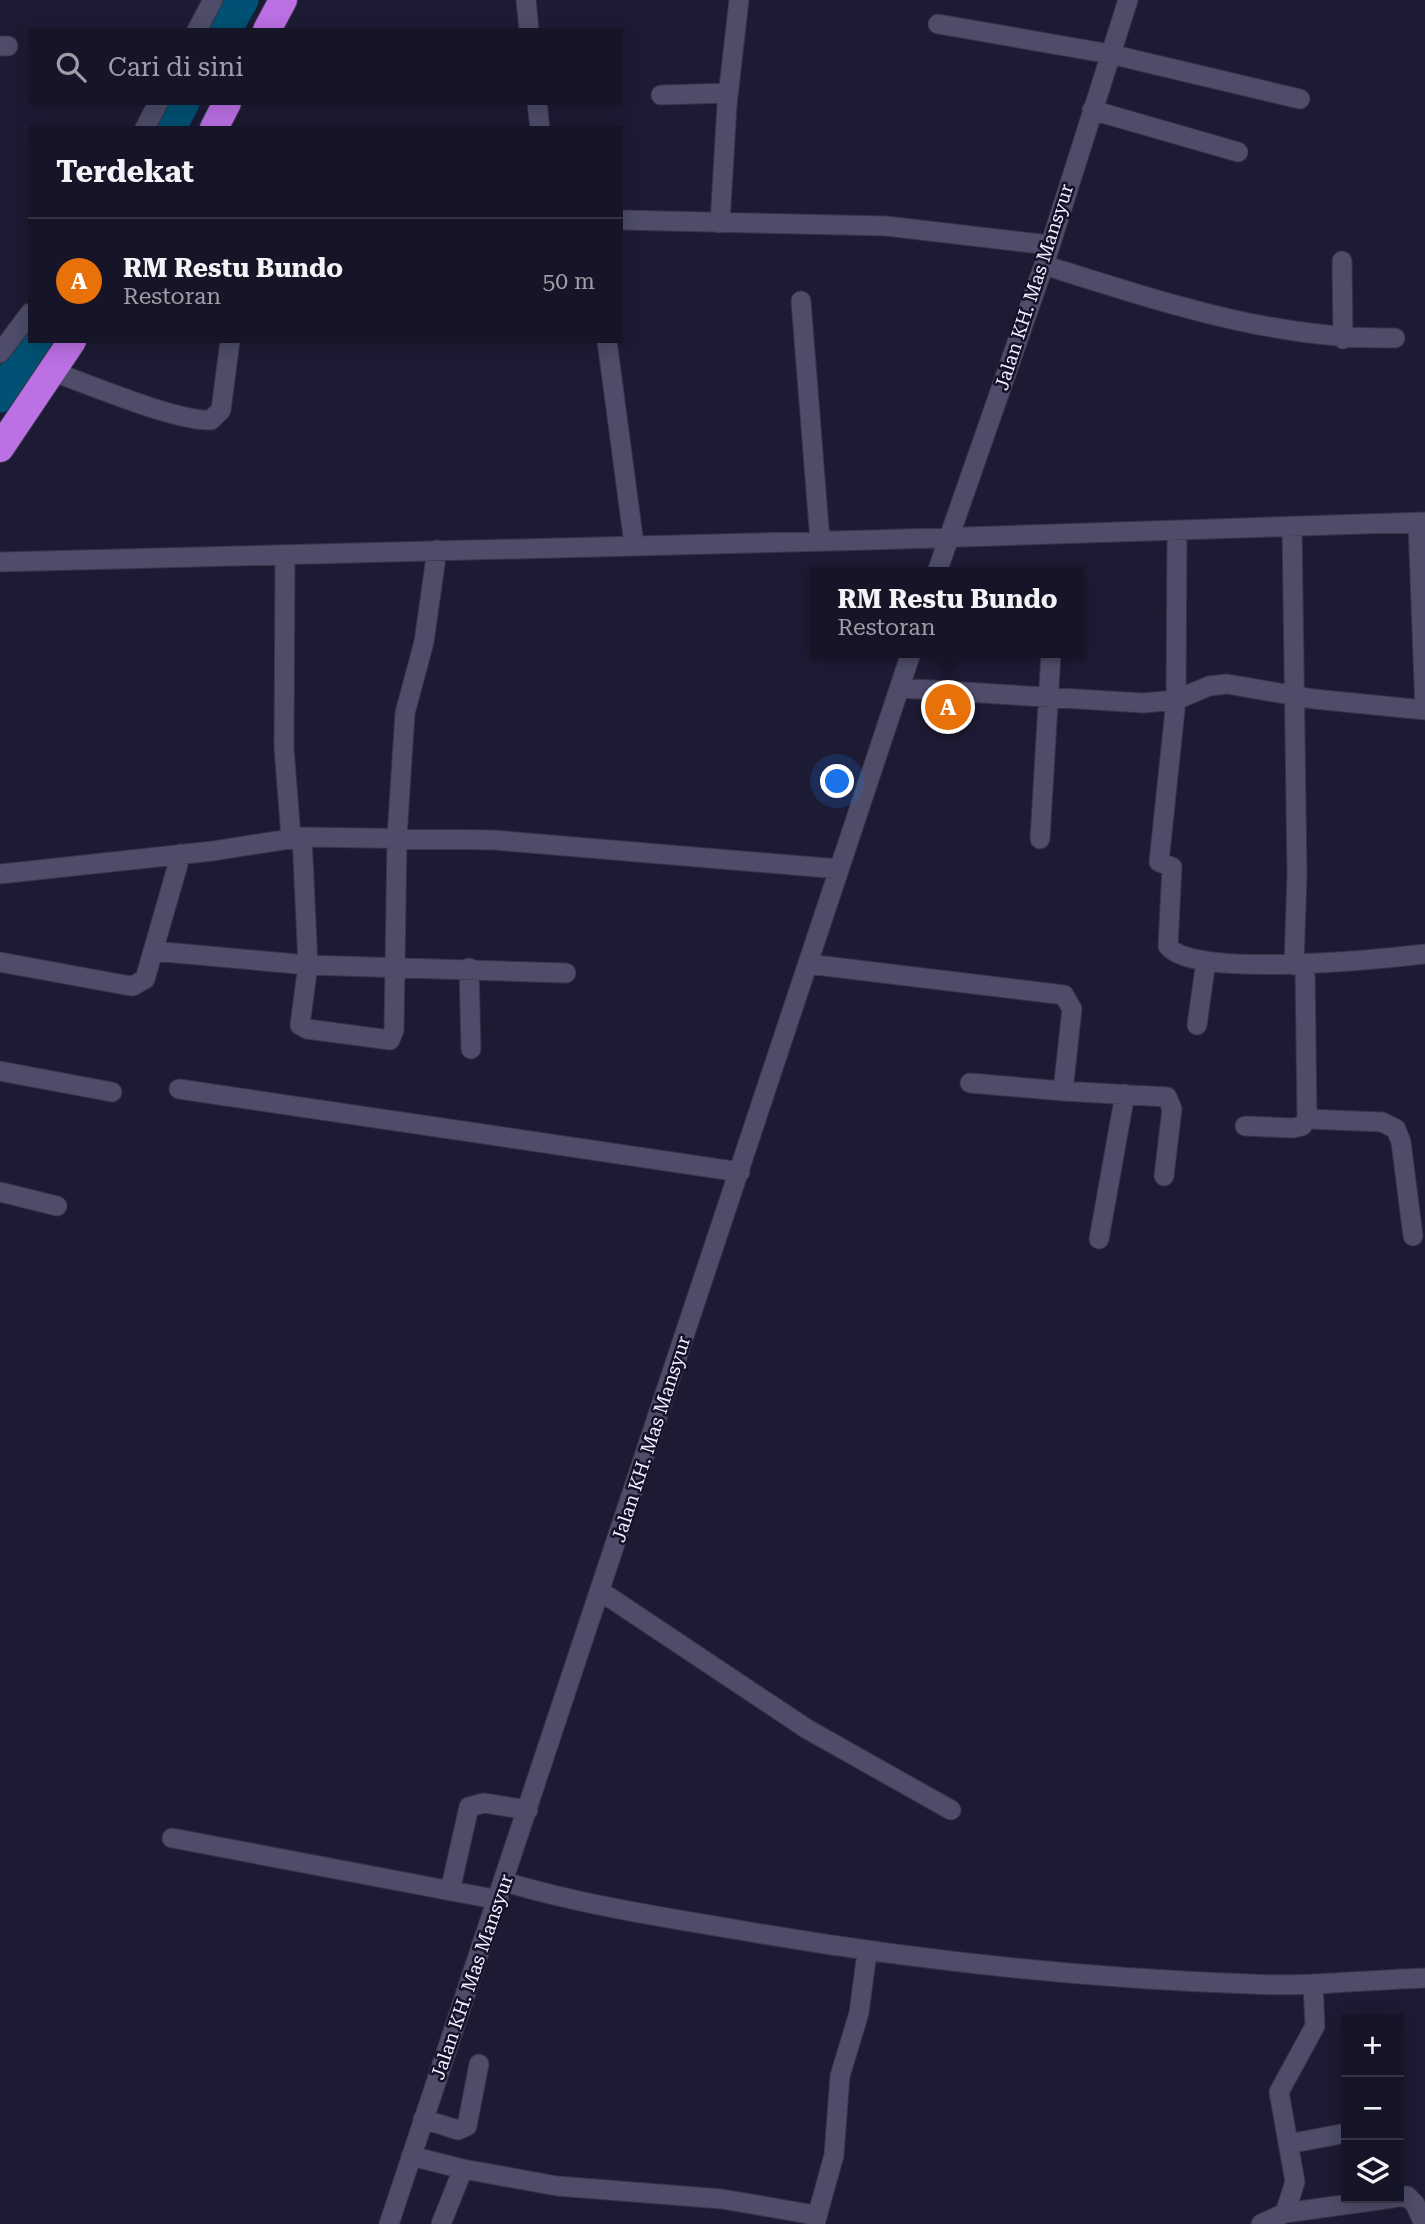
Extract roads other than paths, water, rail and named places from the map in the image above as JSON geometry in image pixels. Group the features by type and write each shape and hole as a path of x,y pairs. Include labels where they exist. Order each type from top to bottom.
{"highway":[{"path":"268,28 283,0"},
{"path":"215,126 226,105"},
{"path":"0,448 71,343"}],"street":[{"path":"198,28 213,0"},
{"path":"526,0 529,28"},
{"path":"720,223 728,93 739,0"},
{"name":"Jalan KH. Mas Mansyur","path":"939,567 1044,265 1128,0"},
{"path":"938,24 1110,54 1300,99"},
{"path":"661,95 728,93"},
{"path":"146,126 157,105"},
{"path":"537,105 540,126"},
{"path":"1092,110 1238,152"},
{"path":"623,220 886,226 1049,245"},
{"path":"1342,261 1343,339"},
{"path":"1044,265 1213,316 1343,339 1395,338"},
{"path":"801,302 820,541"},
{"path":"0,353 28,316"},
{"path":"51,371 153,406 202,420 211,420 222,410 230,343"},
{"path":"607,343 635,544"},
{"path":"0,562 948,538 1421,522 1425,710 1218,684 1176,700 1143,703 900,688"},
{"path":"1292,527 1299,966 1307,1119"},
{"path":"1177,531 1176,700 1159,862 1172,867 1167,942 1175,953 1206,961 1299,966 1425,954"},
{"path":"285,555 284,748 297,837 308,965 300,1021 303,1028 390,1040 394,1036 397,837 405,713 424,642 437,550"},
{"name":"Jalan KH. Mas Mansyur","path":"389,2224 502,1891 909,658"},
{"path":"1040,839 1051,658"},
{"path":"0,874 181,854 297,837 494,839 839,869"},
{"path":"0,962 133,986 145,979 181,854"},
{"path":"153,951 308,965 566,973"},
{"path":"1197,1025 1206,961"},
{"path":"808,964 1064,995 1072,1009 1063,1091"},
{"path":"469,968 471,1049"},
{"path":"0,1071 112,1092"},
{"path":"970,1083 1063,1091 1163,1095 1170,1101 1172,1109 1164,1176"},
{"path":"179,1089 740,1172"},
{"path":"1099,1239 1125,1094"},
{"path":"1245,1126 1297,1128 1307,1119 1382,1122 1396,1129 1401,1142 1413,1236"},
{"path":"0,1192 57,1206"},
{"path":"600,1591 807,1729 951,1810"},
{"path":"450,1891 469,1807 484,1803 528,1810"},
{"path":"172,1838 450,1891 502,1891 552,1896 644,1915 867,1952 1109,1976 1251,1984 1313,1984 1425,1978"},
{"path":"411,2156 463,2169 557,2186 722,2199 815,2219 834,2155 839,2076 859,2013 867,1952"},
{"path":"1285,2213 1295,2182 1279,2092 1315,2026 1317,2015 1313,1984"},
{"path":"423,2119 458,2130 467,2126 480,2064"},
{"path":"1288,2144 1341,2134"},
{"path":"441,2224 463,2169"},
{"path":"1404,2197 1411,2198 1424,2224"},
{"path":"1261,2224 1285,2213 1357,2203"}],"waterway":[{"path":"226,28 242,0"},
{"path":"170,126 182,105"},
{"path":"0,396 35,343"}],"place":[{"name":"RM Restu Bundo","path":"948,707"}]}
